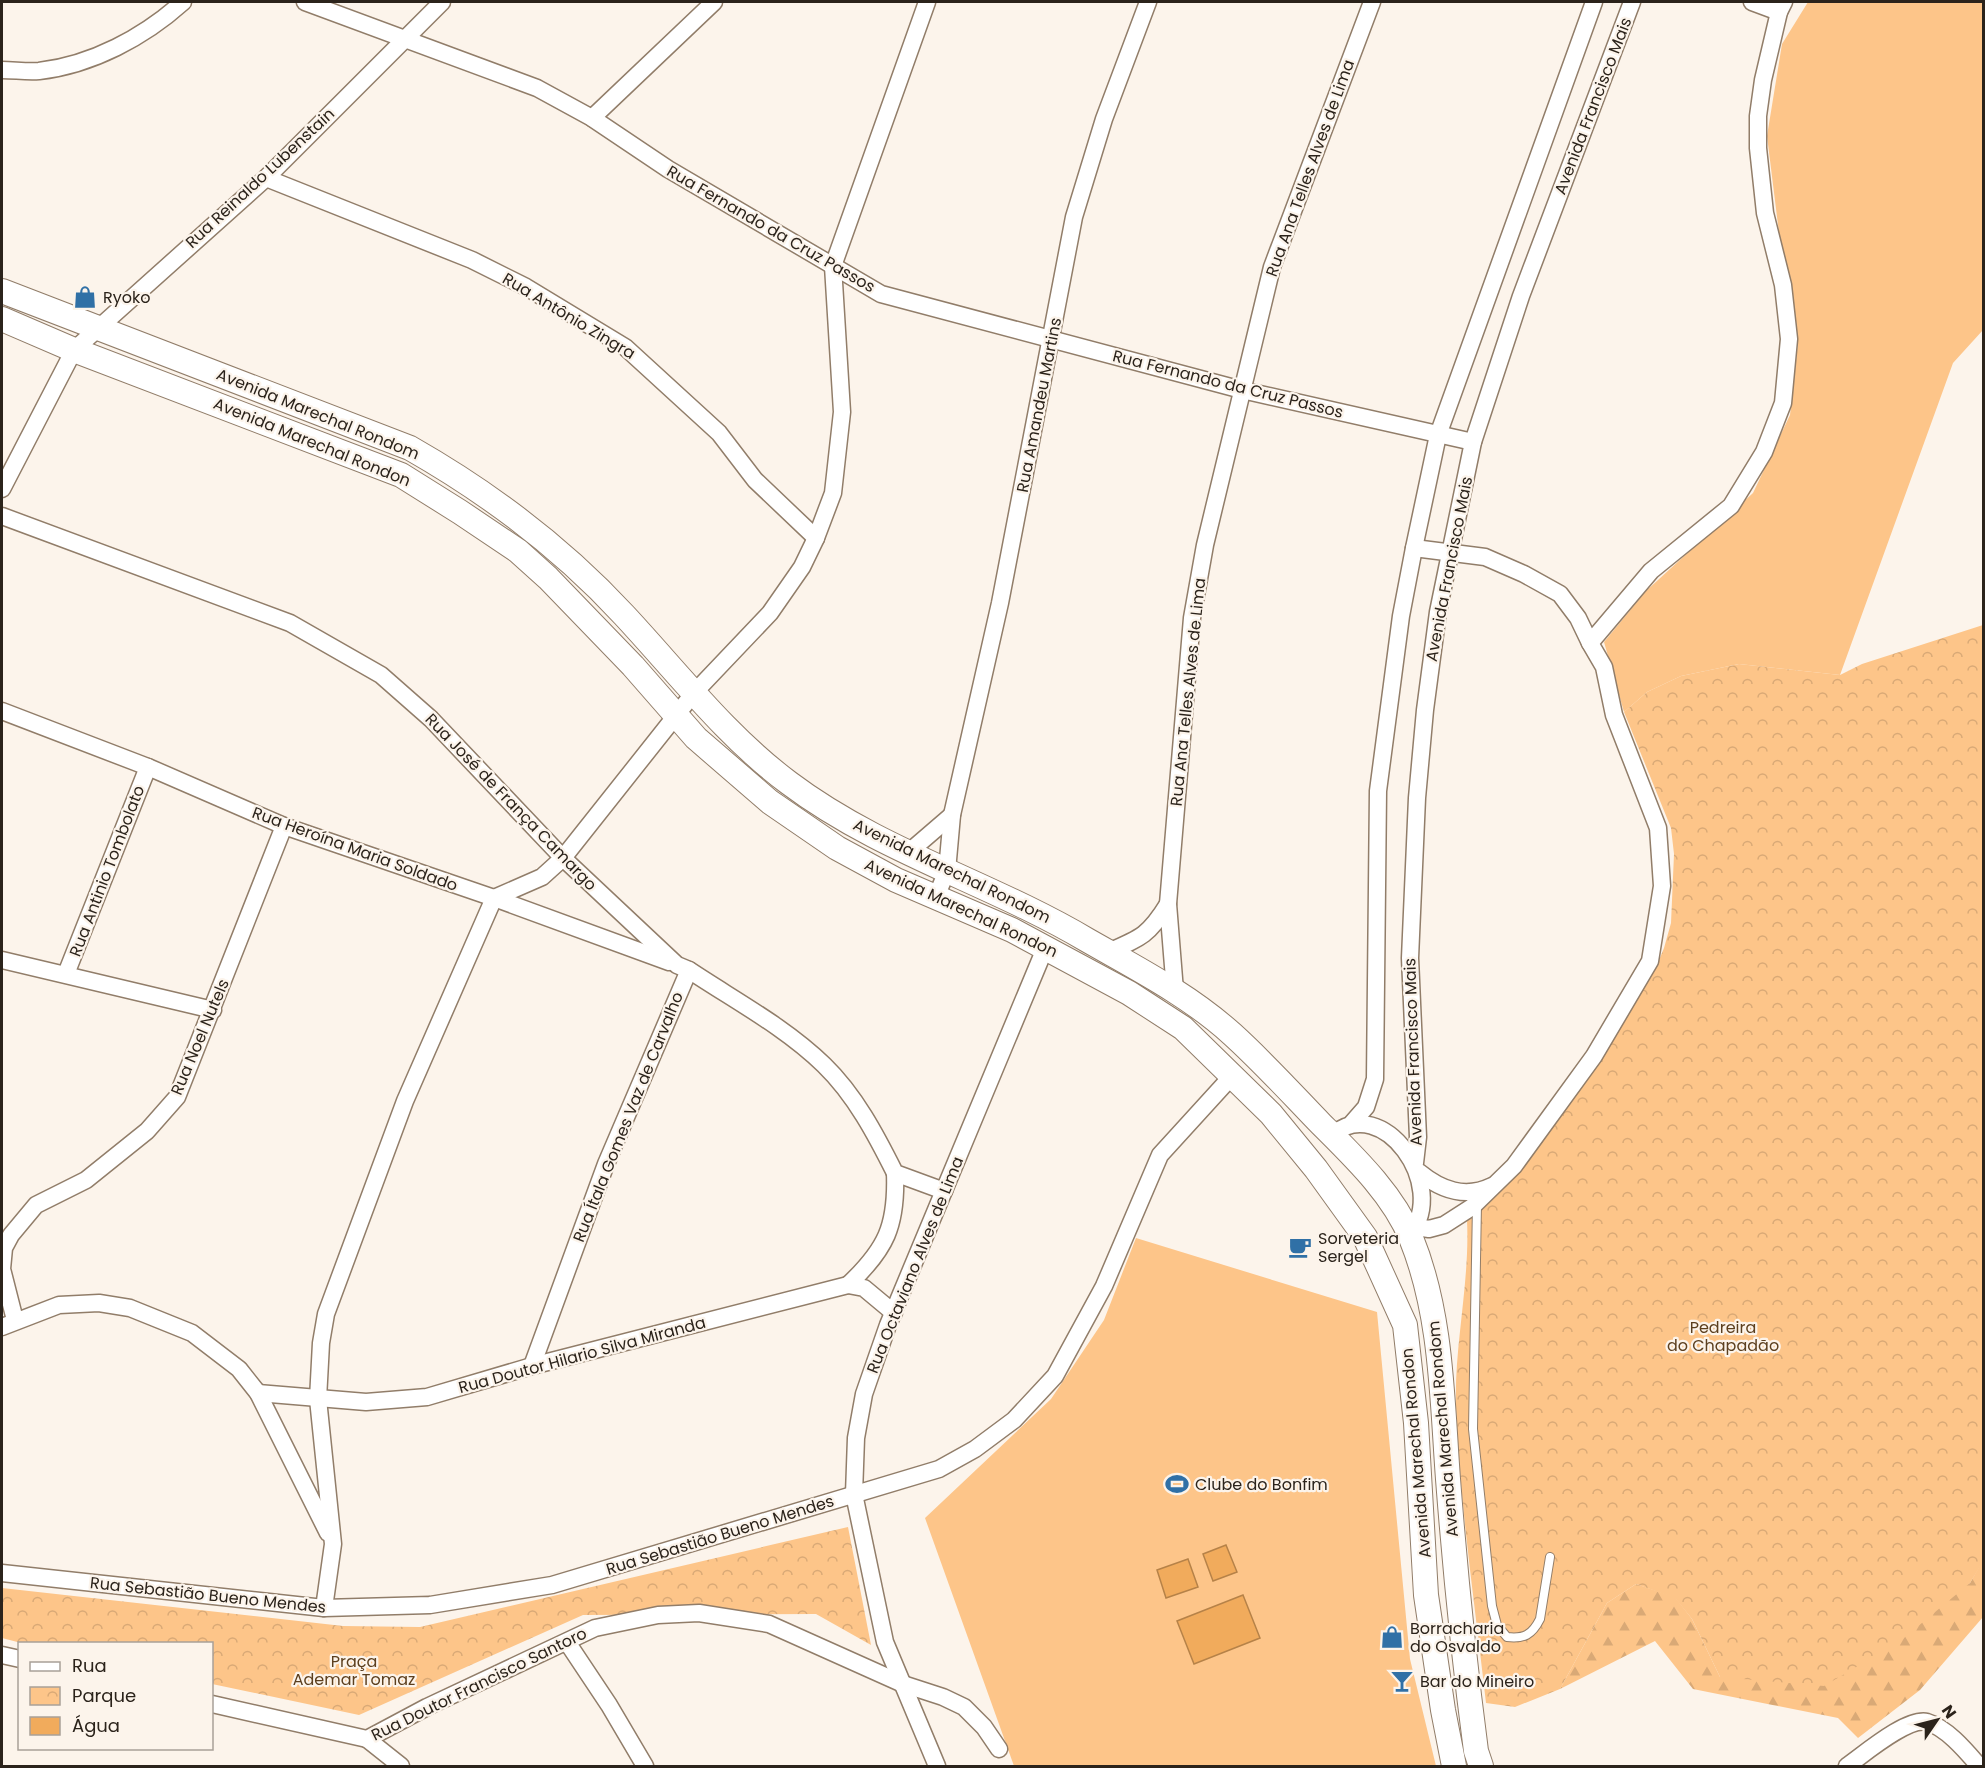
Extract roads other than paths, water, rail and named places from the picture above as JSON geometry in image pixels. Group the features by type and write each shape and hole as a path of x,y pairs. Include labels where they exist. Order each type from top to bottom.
{"main road":[{"name":"Avenida Marechal Rondom","path":"2,291 410,448 465,480 539,535 583,573 740,742 792,785 859,826 947,871 1060,924 1176,991 1230,1031 1342,1129 1380,1190 1413,1231 1426,1284 1437,1339 1459,1618 1476,1751 1481,1767"},
{"name":"Avenida Marechal Rondon","path":"2,319 74,350 401,475 518,551 583,613 674,717 729,768 809,830 896,880 1046,946 1129,993 1183,1028 1271,1114 1316,1169 1365,1237 1405,1325 1415,1413 1426,1595 1454,1767"},
{"path":"1316,1169 1321,1150 1342,1129"},
{"path":"1365,1237 1393,1242 1413,1231"}],"street":[{"path":"2,70 38,71 82,61 119,46 167,16 183,2"},
{"name":"Rua Fernando da Cruz Passos","path":"304,2 537,88 592,118 668,169 881,294 1242,390 1473,442"},
{"name":"Rua Reinaldo Lubenstain","path":"74,350 266,178 442,2"},
{"path":"592,118 714,2"},
{"path":"324,1608 333,1544 318,1399 321,1343 326,1314 405,1101 494,898 542,877 563,858 693,694 770,613 802,567 816,538 833,493 842,412 832,266 927,2"},
{"name":"Rua Amandeu Martins","path":"936,897 947,871 952,814 1000,603 1053,339 1074,217 1104,119 1148,2"},
{"name":"Rua Ana Telles Alves de Lima","path":"1176,991 1168,904 1192,618 1205,545 1272,267 1372,2"},
{"name":"Avenida Francisco Mais","path":"1342,1129 1366,1107 1375,1079 1378,791 1401,616 1438,435 1594,2"},
{"name":"Avenida Francisco Mais","path":"1413,1231 1422,1208 1417,1168 1418,1137 1410,958 1417,798 1425,710 1438,612 1473,442 1521,296 1632,2"},
{"path":"1590,643 1652,571 1731,507 1764,452 1784,403 1789,339 1783,285 1765,213 1758,148 1758,116 1764,80 1782,7 1752,2"},
{"name":"Rua Antônio Zingra","path":"266,178 472,260 526,286 625,347 712,426 755,480 816,538"},
{"path":"2,489 74,350"},
{"name":"Rua José de França Camargo","path":"2,516 290,623 381,675 431,718 563,858 683,968 789,1036 825,1066 856,1102 895,1173"},
{"path":"1413,1231 1444,1225 1477,1203 1498,1183 1514,1166 1594,1056 1650,961 1658,919 1662,857 1658,828 1614,715 1604,667 1578,618 1560,594 1524,574 1485,557 1452,551 1414,548"},
{"name":"Rua Heroína Maria Soldado","path":"2,711 148,767 284,826 494,898 683,968"},
{"name":"Rua Antinio Tombolato","path":"66,974 148,767"},
{"path":"909,852 952,814"},
{"name":"Rua Noel Nutels","path":"8,1323 2,1269 4,1248 11,1235 36,1205 86,1180 147,1131 177,1097 284,826"},
{"name":"Rua Ana Telles Alves de Lima","path":"1108,952 1139,939 1154,927 1168,904"},
{"name":"Rua Octaviano Alves de Lima","path":"937,1767 885,1642 854,1494 856,1438 864,1394 894,1313 1046,946"},
{"path":"2,960 213,1010"},
{"name":"Rua Ítala Gomes Vaz de Carvalho","path":"532,1366 606,1164 683,968"},
{"name":"Rua Sebastião Bueno Mendes","path":"2,1573 324,1608 430,1605 552,1585 939,1469 975,1449 1014,1420 1054,1376 1104,1286 1161,1155 1232,1076"},
{"path":"1342,1129 1369,1125 1387,1134 1400,1144 1417,1168 1447,1190 1465,1194 1484,1190 1498,1183"},
{"path":"848,1285 880,1251 891,1229 896,1203 895,1173 944,1191"},
{"path":"848,1285 864,1288 894,1313"},
{"name":"Rua Doutor Hilario Silva Miranda","path":"258,1393 366,1402 427,1397 532,1366 848,1285"},
{"path":"8,1323 59,1305 99,1303 130,1308 168,1322 215,1349 239,1369 258,1393 333,1544"},
{"name":"Rua Doutor Francisco Santoro","path":"213,1704 367,1739 427,1707 595,1628 658,1616 699,1613 769,1624 903,1684 943,1697 964,1707 984,1727 999,1749"},
{"path":"567,1642 609,1705 645,1767"},
{"path":"2,1655 18,1659"},
{"path":"1847,1767 1907,1725 1925,1721 1943,1730 1979,1767"},
{"path":"367,1739 401,1767"}],"lane":[{"path":"1477,1203 1473,1429 1492,1606 1497,1625 1507,1637 1520,1638 1529,1635 1540,1619 1550,1557"}],"water":[{"path":"1226,1545 1237,1572 1213,1581 1203,1554"},
{"path":"1188,1559 1198,1587 1166,1598 1157,1570"},
{"path":"1243,1595 1260,1638 1194,1664 1177,1621"}],"place":[{"name":"Ryoko","path":"85,297"},
{"name":"Sorveteria Sergel","path":"1300,1247"},
{"name":"Clube do Bonfim","path":"1177,1484"},
{"name":"Borracharia do Osvaldo","path":"1392,1637"},
{"name":"Bar do Mineiro","path":"1402,1681"}],"park label":[{"name":"Pedreira do Chapadão","path":"1723,1336"},
{"name":"Praça Ademar Tomaz","path":"354,1670"}]}
